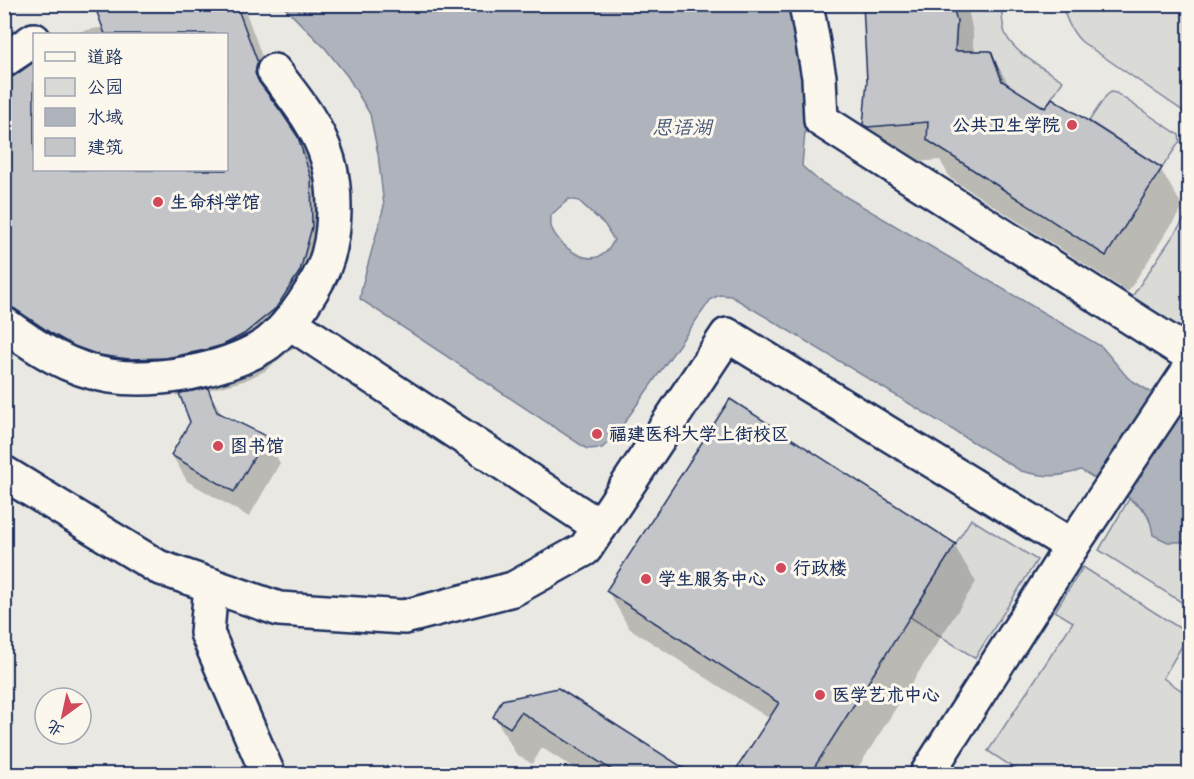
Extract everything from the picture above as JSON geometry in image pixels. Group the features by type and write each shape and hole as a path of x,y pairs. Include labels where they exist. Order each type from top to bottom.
{"street":[{"path":"806,4 819,77 821,120 1186,369 927,774"},
{"path":"4,60 33,41"},
{"path":"4,324 37,348 70,365 109,376 138,378 193,372 231,361 265,345 278,334 308,297 324,266 329,250 334,194 328,158 317,134 303,108 273,71"},
{"path":"289,322 600,527"},
{"path":"4,473 158,567 279,609 404,617 513,589 585,549 727,335 1072,546"},
{"path":"211,585 207,633 268,774"}],"shaded area":[{"name":"福建医科大学上街校区","path":"5,5 1189,5 1189,774 5,774"}],"green space":[{"path":"952,4 1001,5 1004,30 1009,40 1030,60 1063,81 1045,108 1002,81 991,51 955,51 957,21"},
{"path":"1062,5 1189,5 1189,115 1082,42 1069,25"},
{"path":"1111,92 1116,93 1179,135 1180,141 1162,168 1089,121"},
{"path":"1189,212 1189,347 1125,307"},
{"path":"1129,499 1145,511 1152,526 1184,543 1189,542 1189,607 1099,550"},
{"path":"971,519 1037,560 975,658 910,617"},
{"path":"1083,567 1189,634 1163,678 1187,694 1189,691 1189,774 1018,774 1020,772 988,751 1073,622 1055,611"}],"water":[{"name":"思语湖","path":"282,5 790,5 795,21 805,85 802,166 819,181 1102,347 1128,378 1189,412 1189,542 1168,542 1153,535 1149,518 1141,507 1081,470 1051,476 1021,471 731,296 720,295 711,299 615,436 602,448 587,449 360,299 384,206 378,154 370,114 348,77 325,48","holes":["569,199 579,201 605,225 614,240 607,251 599,256 591,258 575,253 561,242 551,227 551,215"]}],"building":[{"name":"生命科学馆","path":"94,4 236,4 258,63 255,73 259,82 298,137 311,178 312,227 300,271 276,308 244,334 223,345 166,358 129,359 99,355 74,346 15,309 4,305 5,79 14,76 33,63 33,171 228,171 228,33 105,33"},
{"path":"863,4 952,4 957,21 955,51 991,51 1002,81 1045,108 1052,98 1162,168 1106,256 927,140 928,122 868,127 863,125 867,81"},
{"name":"图书馆","path":"208,388 217,412 266,436 234,492 171,455 190,422 179,393"},
{"name":"行政楼","path":"730,399 956,544 810,774 733,774 779,703 606,591"},
{"path":"558,688 693,774 618,774 521,712 510,728 493,717 502,700"}],"place":[{"name":"公共卫生学院","path":"1072,125"},
{"name":"生命科学馆","path":"158,202"},
{"name":"福建医科大学上街校区","path":"597,434"},
{"name":"图书馆","path":"218,446"},
{"name":"行政楼","path":"781,568"},
{"name":"学生服务中心","path":"646,579"},
{"name":"医学艺术中心","path":"820,695"}]}
